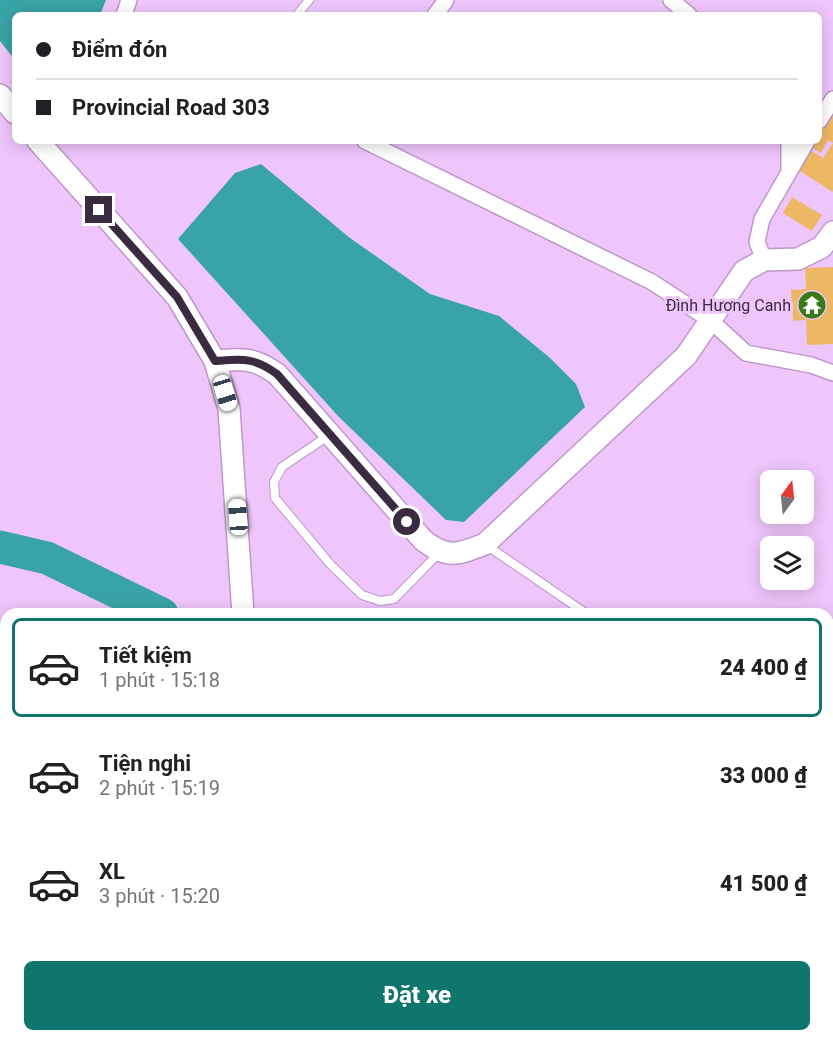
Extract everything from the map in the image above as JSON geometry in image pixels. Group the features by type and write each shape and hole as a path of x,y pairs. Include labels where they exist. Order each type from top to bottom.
{"street":[{"path":"671,0 685,12"},
{"path":"0,95 12,109"},
{"path":"822,117 833,99"},
{"path":"41,144 177,297 215,361 230,409 243,608"},
{"path":"371,144 652,282 710,320 746,353 811,365 833,373"},
{"path":"789,144 789,172"},
{"path":"764,260 757,242 762,219 805,144"},
{"path":"215,361 240,359 261,362 277,374 423,540 439,552 460,554 485,544 686,356 744,271 764,260 798,259 822,246 833,232"}],"lane":[{"path":"299,12 309,0"},
{"path":"330,435 282,467 274,482 275,498 331,565 362,595 380,601 394,599 439,552"},
{"path":"485,544 578,608"}],"shaded area":[{"path":"0,0 106,0 101,12 12,12 12,56 0,41"},
{"path":"261,164 350,238 430,294 499,316 549,357 576,384 585,407 464,522 446,520 338,416 178,239 235,173"}],"building":[{"path":"833,110 833,143 828,140 821,153 811,147 812,144 822,144 822,128"},
{"path":"833,143 833,192 798,170 810,150 823,158"},
{"path":"792,197 822,215 812,231 783,213"},
{"name":"Đình Hương Canh","path":"833,267 833,344 807,345 806,320 793,321 791,290 806,289 805,268"}],"waterway":[{"path":"0,547 47,558 150,608"}],"place":[{"name":"Đình Hương Canh","path":"812,305"}],"route":[{"path":"99,210 177,297 215,361 240,359 261,362 277,374 407,522"}]}
